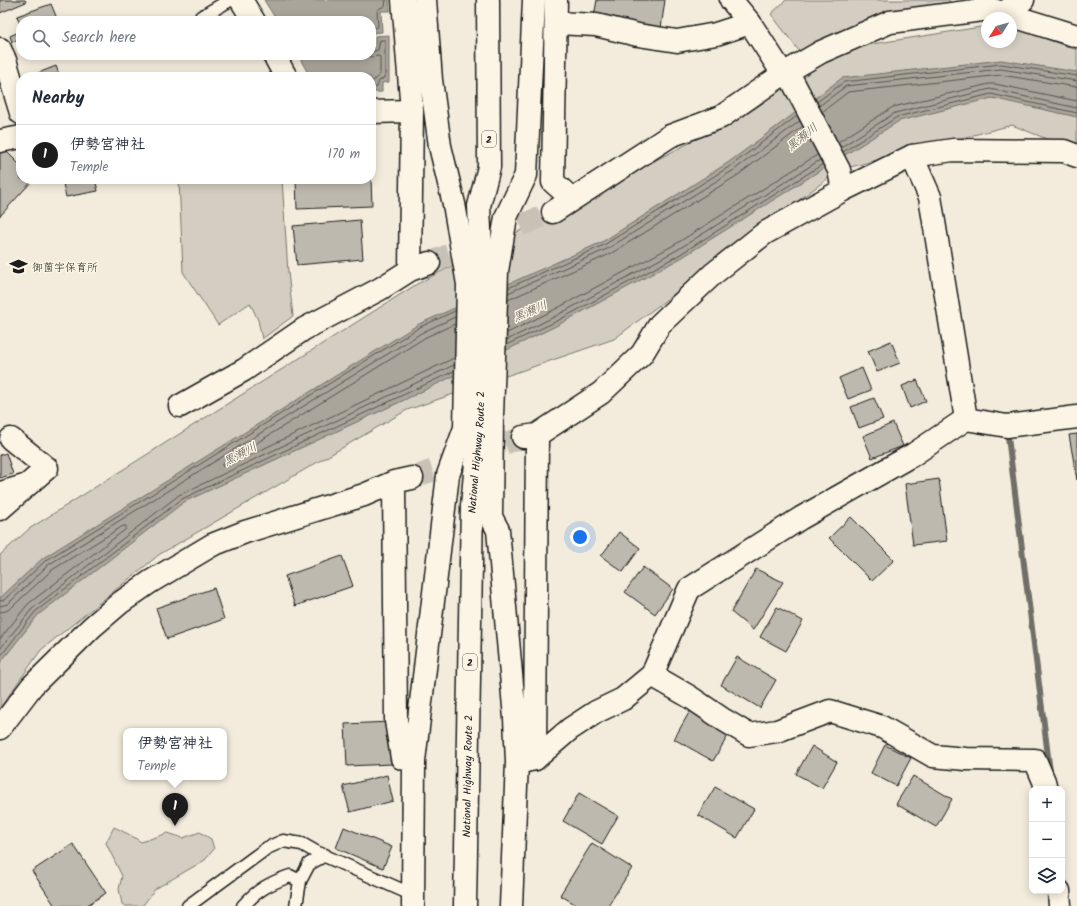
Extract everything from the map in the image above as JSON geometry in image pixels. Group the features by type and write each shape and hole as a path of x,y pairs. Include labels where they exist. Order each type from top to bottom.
{"main road":[{"path":"241,0 251,16"},
{"path":"180,406 244,370 304,329 380,289 419,266 412,111 404,0 417,0"},
{"path":"425,0 431,80 440,146 454,204 482,277"},
{"path":"476,0 489,167"},
{"name":"National Highway Route 2","path":"465,906 472,506 479,421 482,277 479,206 489,167 488,0"},
{"path":"489,167 499,0"},
{"path":"482,277 506,217 526,175 534,0"},
{"path":"556,0 553,182 572,199"},
{"path":"731,0 788,77 841,180"},
{"path":"1005,12 1023,0"},
{"path":"552,212 670,136 722,117 788,77 821,52 890,22 990,9 1000,12"},
{"path":"1017,17 1077,36"},
{"path":"556,23 596,25 638,35 678,41 716,34 750,24"},
{"path":"0,49 5,60 16,96"},
{"path":"277,60 283,72"},
{"path":"376,112 412,111"},
{"path":"0,141 16,138"},
{"path":"512,906 526,761 530,436 602,393 642,354 660,324 713,274 765,233 841,180 912,156 961,150 1064,151 1077,156"},
{"path":"912,156 930,197 966,419"},
{"path":"526,761 596,712 623,699 652,676 689,589 800,518 914,454 966,419 1007,426 1077,417"},
{"path":"479,421 491,517 498,530 515,718 526,761"},
{"path":"413,900 414,761 448,476 479,421"},
{"path":"0,509 47,468 5,441"},
{"path":"0,728 32,686 92,627 120,603 150,582 212,545 245,532 403,480 396,722 402,758 414,761"},
{"path":"652,676 690,697 749,735 777,731 830,711 882,727 933,756 966,760 1035,760 1045,786"},
{"path":"1059,894 1060,906"}],"lane":[{"path":"203,16 230,0"},
{"path":"0,488 25,479 34,480"},
{"path":"188,906 267,848 283,841 302,844 413,900"},
{"path":"296,906 300,882 309,864 325,855"},
{"path":"242,906 252,896 273,882 290,876 300,882"}],"shaded area":[{"path":"786,0 949,0 955,10 802,55 771,14"},
{"path":"981,27 981,48 1017,48 1017,28 1077,50 1077,151 1012,125 839,170 614,339 407,410 160,554 41,650 0,708 0,555 29,529 417,284 691,142 821,52"},
{"path":"179,184 282,184 288,272 293,316 262,339 258,320 250,303 218,325 183,272"},
{"path":"114,827 141,842 168,833 183,838 200,832 211,839 214,849 205,860 155,889 141,906 125,906 122,904 119,889 122,876 106,843"}],"water":[{"path":"264,0 389,0 390,11 381,11 382,32 376,33 376,16 274,16"},
{"path":"389,35 389,82 382,83 382,92 376,92 376,72 307,72 301,60 376,60 376,36"},
{"name":"黒瀬川","path":"1001,60 1077,72 1077,117 992,98 899,121 681,258 558,325 400,402 184,502 38,615 0,663 0,598 43,558 419,324 602,242 729,162 842,78"}],"building":[{"path":"0,0 25,0 26,2 0,13"},
{"path":"597,0 665,0 661,28 594,16"},
{"path":"51,4 56,16 17,16"},
{"path":"16,33 16,41 12,42 10,36"},
{"path":"56,66 58,72 41,72"},
{"path":"2,147 16,161 16,184 29,184 0,216 0,149"},
{"path":"63,184 96,184 98,191 66,197"},
{"path":"296,184 371,184 372,206 297,209"},
{"path":"360,220 363,259 297,265 293,226"},
{"path":"891,341 900,363 877,372 868,351"},
{"path":"862,368 871,390 848,399 839,378"},
{"path":"917,380 926,401 910,408 902,386"},
{"path":"874,398 883,419 859,428 851,407"},
{"path":"893,423 903,446 872,458 863,436"},
{"path":"1077,434 1077,480 1069,435"},
{"path":"6,453 13,474 0,478 0,455"},
{"path":"939,479 947,541 913,545 905,484"},
{"path":"851,517 894,560 872,581 829,538"},
{"path":"619,532 640,548 623,572 601,556"},
{"path":"342,556 353,586 295,606 285,576"},
{"path":"643,567 673,589 655,614 625,592"},
{"path":"756,569 783,582 753,630 731,612"},
{"path":"214,588 224,619 167,639 156,608"},
{"path":"777,607 803,621 786,651 760,637"},
{"path":"737,657 776,680 760,708 721,685"},
{"path":"690,711 729,734 713,761 674,739"},
{"path":"390,722 392,764 347,766 345,724"},
{"path":"885,745 911,758 896,786 871,773"},
{"path":"812,746 837,762 822,788 796,774"},
{"path":"387,775 393,801 350,812 343,786"},
{"path":"913,776 952,799 936,827 896,804"},
{"path":"715,787 754,809 737,838 698,815"},
{"path":"579,793 618,816 602,844 563,821"},
{"path":"344,827 392,847 383,868 336,848"},
{"path":"592,843 632,868 608,906 578,906 560,895"},
{"path":"73,844 106,893 86,906 55,906 32,871"}],"waterway":[{"path":"1007,429 1050,772"}],"tunnel":[{"path":"429,263 553,212"},
{"path":"412,478 523,437"}],"place":[{"name":"御薗宇保育所","path":"19,267"},
{"name":"伊勢宮神社","path":"175,826"}]}
